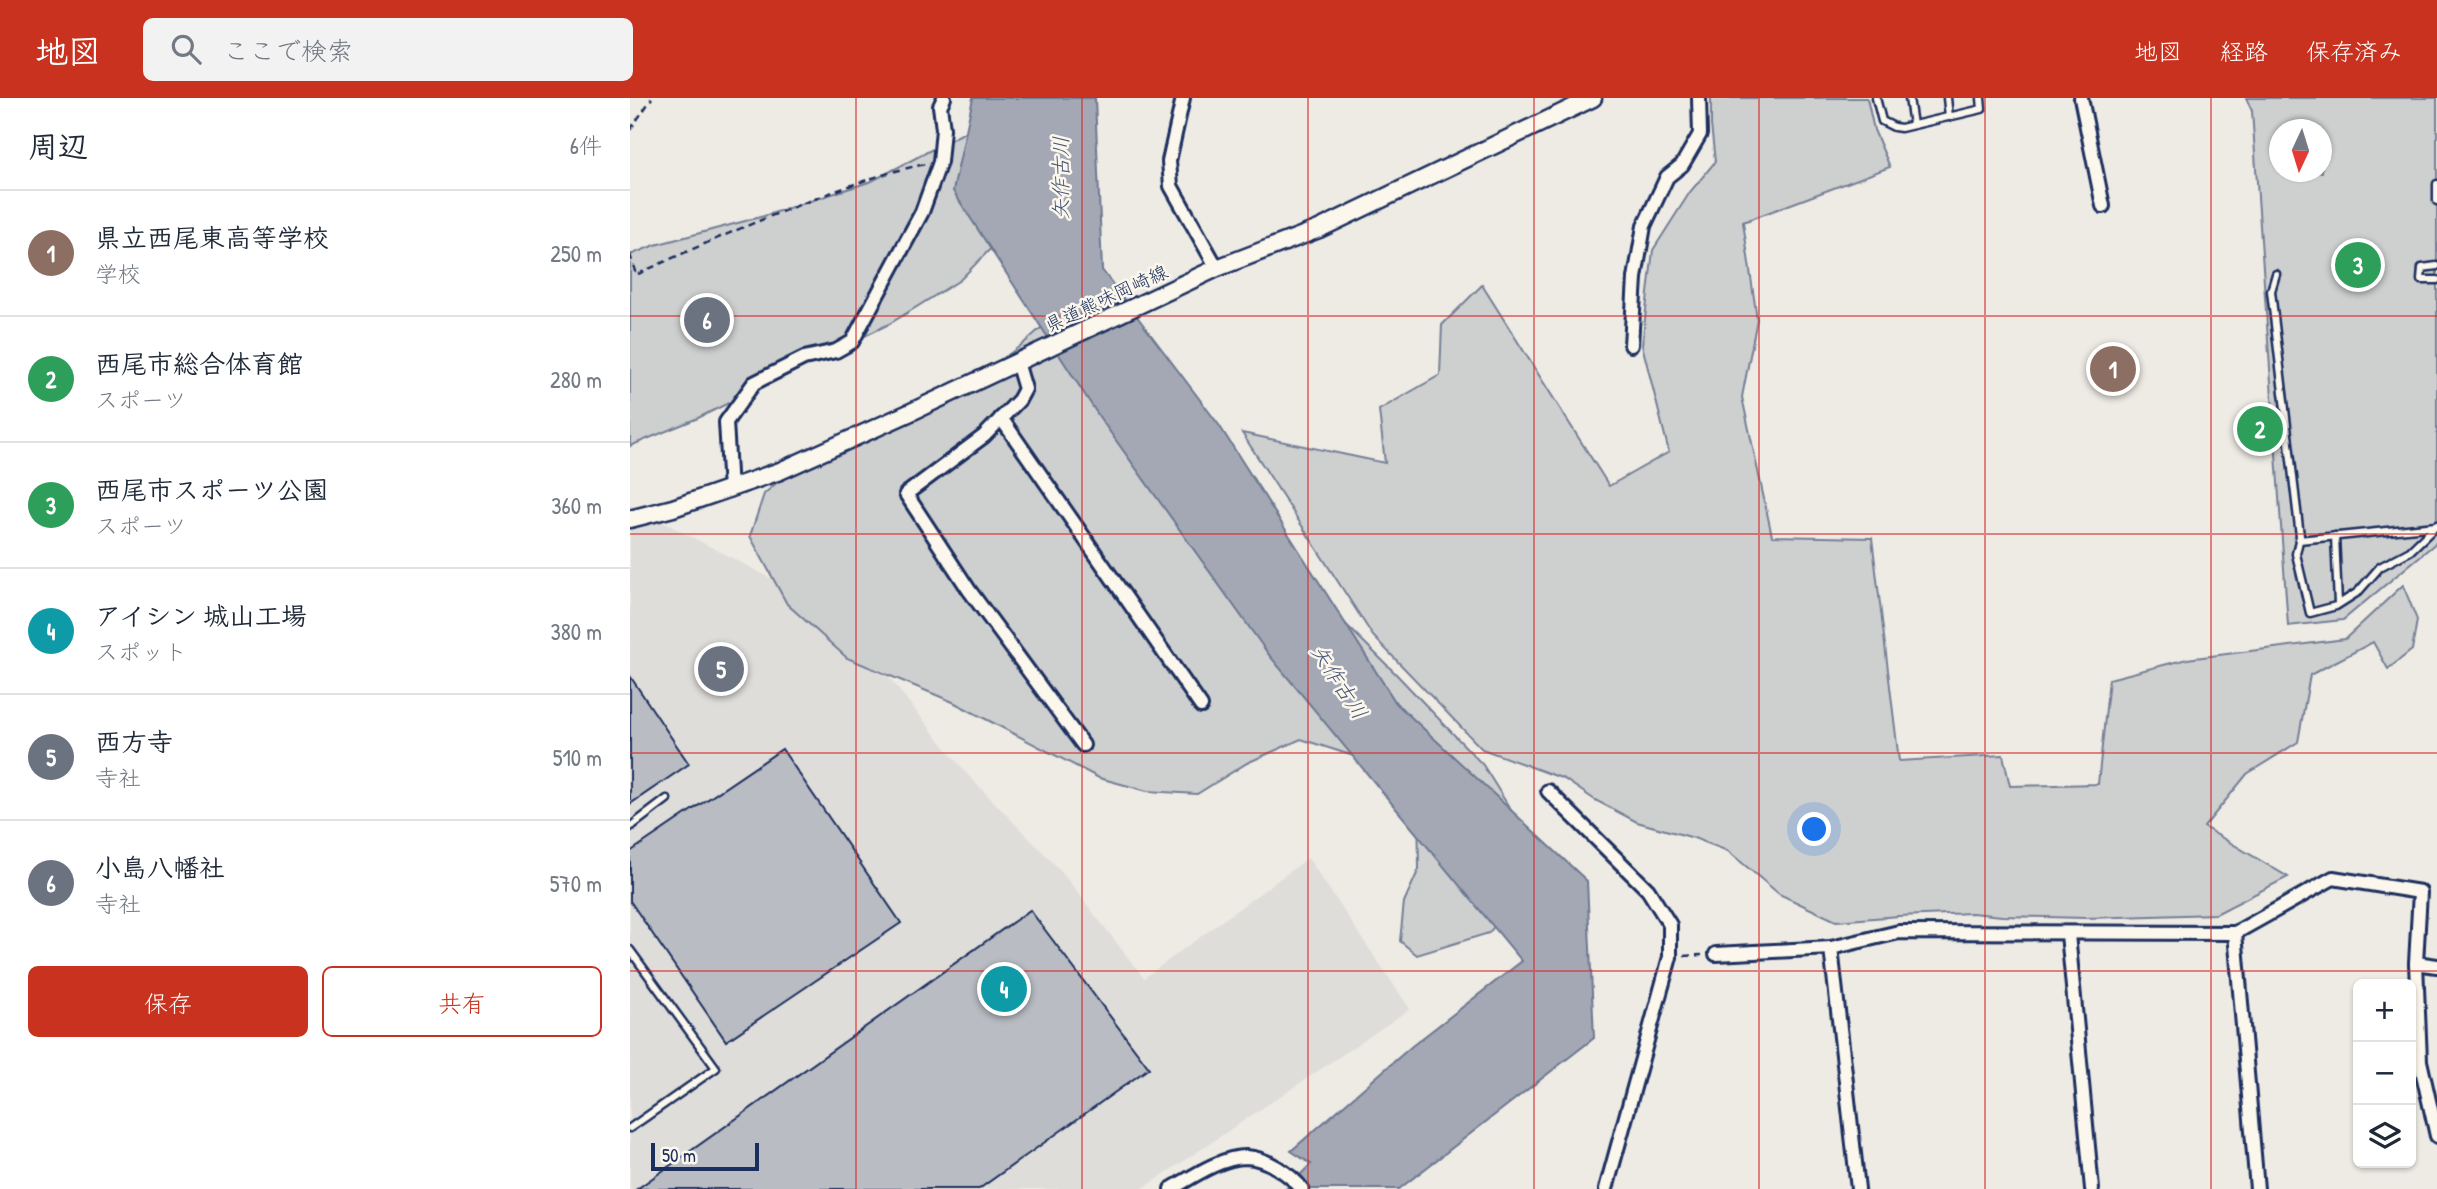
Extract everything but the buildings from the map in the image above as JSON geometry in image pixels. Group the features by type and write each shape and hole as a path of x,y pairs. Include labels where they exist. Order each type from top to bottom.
{"main road":[{"name":"県道熊味岡崎線","path":"630,519 730,490 780,471 1217,268 1319,229 1593,98"}],"street":[{"path":"730,490 726,422 754,383 804,358 836,351 852,342 922,212 940,162 943,129 940,106 944,98"},
{"path":"1183,98 1169,161 1171,186 1217,268"},
{"path":"1631,345 1635,278 1644,226 1667,177 1682,165 1700,134 1699,98"},
{"path":"2081,98 2103,206"},
{"path":"1017,362 1025,389 1019,400 984,436 906,494 969,590 1083,745"},
{"path":"1001,418 1201,706"},
{"path":"1548,791 1648,890 1671,925 1670,957 1606,1189"},
{"path":"1716,954 1830,947 1899,932 2235,933 2333,878 2420,892 2416,963 2420,1061 2437,1136"},
{"path":"2235,933 2257,1189"},
{"path":"2068,934 2092,1189"},
{"path":"1830,947 1858,1189"},
{"path":"2416,963 2437,966"},
{"path":"1171,1189 1223,1162 1247,1157 1265,1162 1289,1174 1302,1189"}],"lane":[{"path":"1876,98 1882,121 1894,127 1982,110 1981,98"},
{"path":"1909,98 1913,125"},
{"path":"1947,98 1949,117"},
{"path":"2437,184 2437,201"},
{"path":"2437,266 2422,268 2421,280 2437,280"},
{"path":"2276,274 2271,291 2299,540 2296,554 2310,613 2338,604 2358,592 2380,567 2410,551 2437,525"},
{"path":"2299,540 2437,525"},
{"path":"2335,536 2338,604"},
{"path":"630,827 667,799"},
{"path":"630,950 716,1068 630,1128"}],"path":[{"path":"630,130 652,98"},
{"path":"630,254 636,275 716,237 844,188 904,168 940,162"},
{"path":"1670,957 1716,954"}],"shaded area":[{"path":"1711,98 1867,98 1874,130 1890,167 1743,222 1757,319 1742,397 1772,536 1872,538 1899,761 2003,755 2010,786 2098,784 2109,679 2187,659 2345,639 2403,585 2417,620 2412,650 2388,669 2373,642 2310,675 2298,742 2247,774 2204,827 2288,877 2216,914 2086,918 1972,913 1836,921 1779,894 1728,851 1637,822 1595,800 1564,779 1482,749 1373,636 1242,433 1385,463 1379,410 1440,375 1442,325 1482,285 1609,486 1669,452 1642,345 1653,250 1690,192 1715,162"},
{"path":"2246,98 2437,98 2437,542 2343,620 2288,626 2252,111"},
{"path":"967,131 1001,238 960,280 889,324 698,418 630,446 630,255 655,245 764,216 872,181"},
{"path":"1061,310 1286,565 1483,765 1514,815 1518,896 1489,933 1417,955 1400,941 1404,902 1419,869 1418,802 1369,761 1301,739 1247,763 1197,794 1147,791 1099,778 953,702 847,658 787,604 750,536 764,494 798,464 870,440 958,392 1024,343"},
{"path":"630,505 836,612 966,773 1061,871 1144,978 1308,858 1410,1009 1142,1189 630,1189"}],"water":[{"name":"矢作古川","path":"973,98 1095,98 1102,270 1219,425 1396,703 1587,881 1594,1038 1399,1189 1286,1189 1311,1164 1291,1151 1412,1046 1522,961 1269,655 1100,418 953,191"}],"place":[{"name":"西尾市スポーツ公園","path":"2358,265"},
{"name":"小島八幡社","path":"707,320"},
{"name":"県立西尾東高等学校","path":"2113,369"},
{"name":"西尾市総合体育館","path":"2260,429"},
{"name":"西方寺","path":"721,669"},
{"name":"アイシン 城山工場","path":"1004,989"}]}
